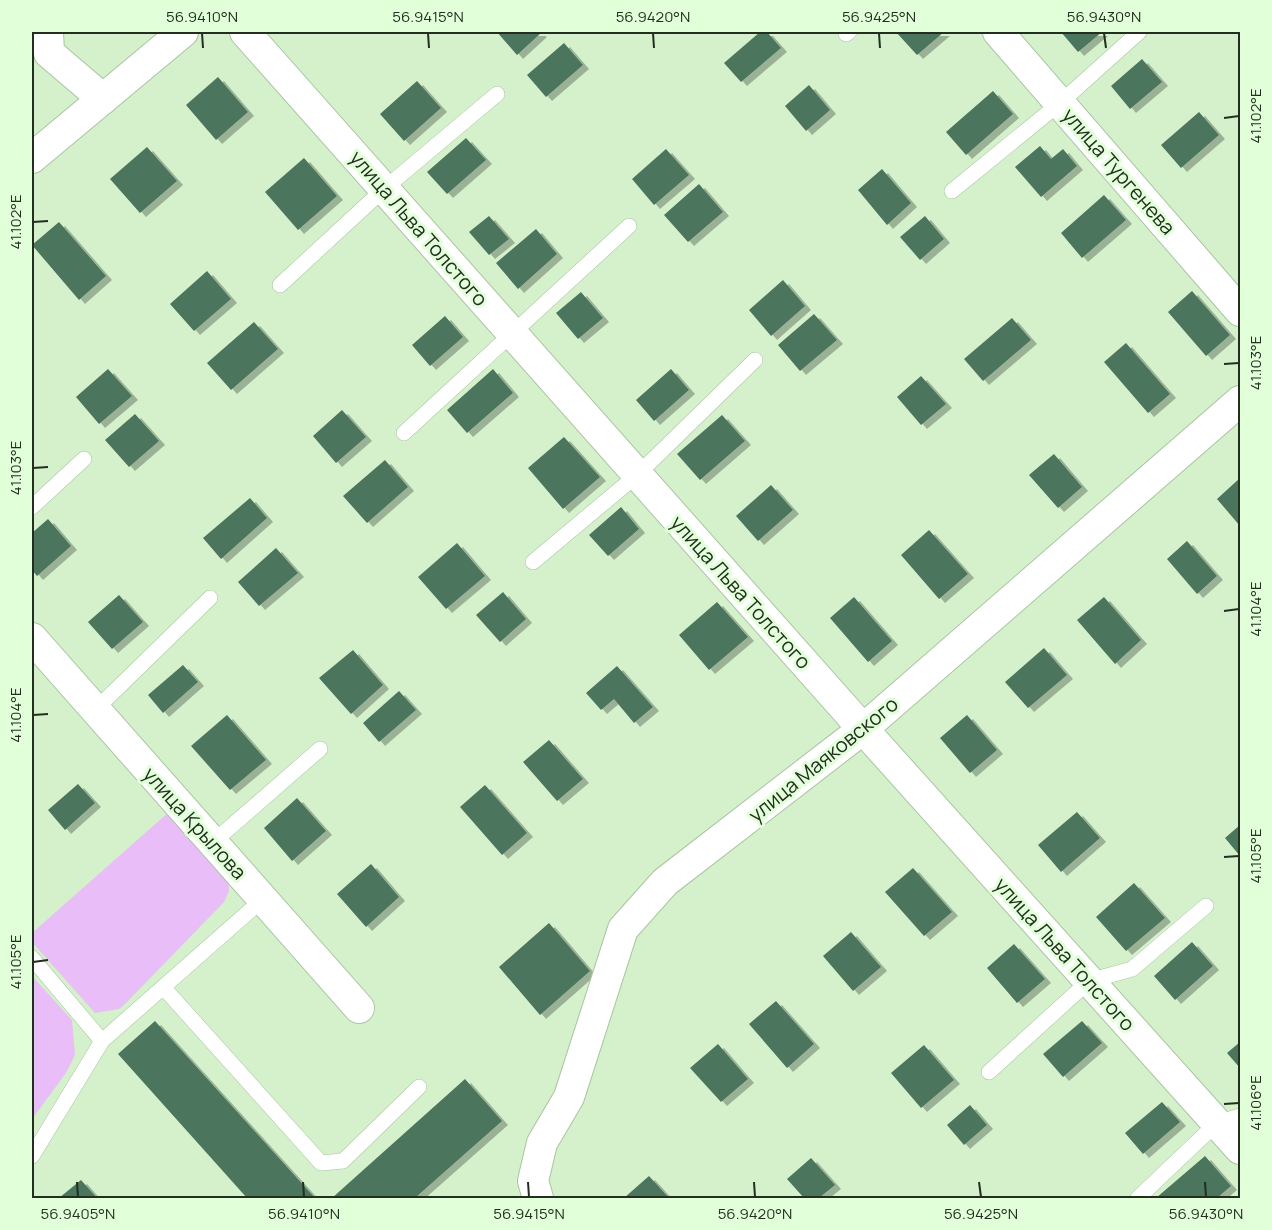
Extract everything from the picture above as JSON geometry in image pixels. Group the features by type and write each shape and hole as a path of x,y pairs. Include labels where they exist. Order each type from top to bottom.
{"street":[{"path":"32,158 183,32"},
{"name":"улица Льва Толстого","path":"245,32 862,729 1089,981 1229,1120 1240,1149"},
{"name":"улица Тургенева","path":"998,32 1240,311"},
{"path":"43,46 103,99"},
{"name":"улица Маяковского","path":"538,1198 533,1181 542,1143 568,1097 623,929 665,882 862,729 1240,401"},
{"name":"улица Крылова","path":"32,638 359,1008"}],"lane":[{"path":"952,191 1060,103 1139,32"},
{"path":"280,285 384,189 497,94"},
{"path":"404,433 629,226"},
{"path":"533,562 637,475 755,360"},
{"path":"32,507 84,459"},
{"path":"95,710 210,598"},
{"path":"212,843 320,749"},
{"path":"32,1156 102,1041 262,899"},
{"path":"989,1072 1089,981 1132,969 1206,906"},
{"path":"32,958 102,1041"},
{"path":"163,987 321,1164 343,1161 419,1087"},
{"path":"1138,1198 1229,1120"}],"shaded area":[{"path":"169,812 228,877 229,891 224,902 125,1004 119,1009 95,1013 32,942 32,933"},
{"path":"32,976 72,1020 75,1055 66,1073 32,1119"}],"building":[{"path":"497,32 539,32 541,33 517,55"},
{"path":"760,32 767,32 781,48 741,82 724,63"},
{"path":"896,32 944,32 917,55"},
{"path":"1061,32 1102,32 1078,52"},
{"path":"564,43 583,65 546,97 527,75"},
{"path":"1142,59 1162,82 1130,109 1111,86"},
{"path":"218,77 248,112 216,140 186,105"},
{"path":"417,81 441,108 404,141 380,114"},
{"path":"809,85 830,110 806,131 785,106"},
{"path":"993,91 1013,114 966,155 946,132"},
{"path":"1199,112 1219,135 1181,168 1161,145"},
{"path":"466,138 486,160 447,194 427,172"},
{"path":"1040,146 1051,159 1063,149 1077,166 1041,197 1015,167"},
{"path":"147,147 177,181 140,213 110,179"},
{"path":"666,149 689,175 654,205 632,179"},
{"path":"304,158 337,196 298,230 265,192"},
{"path":"882,169 911,203 887,225 858,190"},
{"path":"699,184 723,212 688,242 664,215"},
{"path":"1104,195 1126,220 1082,258 1061,233"},
{"path":"489,216 509,239 489,255 469,232"},
{"path":"925,216 944,239 920,260 900,237"},
{"path":"59,222 106,276 79,300 32,245"},
{"path":"536,229 557,254 518,289 496,263"},
{"path":"207,271 231,299 194,331 170,304"},
{"path":"783,280 805,306 771,336 749,310"},
{"path":"1192,291 1230,335 1206,356 1168,312"},
{"path":"581,292 603,318 578,339 556,313"},
{"path":"814,314 837,340 800,371 778,345"},
{"path":"445,316 463,337 430,366 412,345"},
{"path":"1012,318 1031,340 983,381 964,359"},
{"path":"254,322 278,349 231,390 207,363"},
{"path":"1126,343 1170,394 1148,413 1104,362"},
{"path":"108,369 132,396 99,424 76,397"},
{"path":"493,369 513,393 467,433 447,410"},
{"path":"671,369 689,390 654,421 636,400"},
{"path":"921,376 946,404 921,425 897,397"},
{"path":"342,410 366,437 336,463 313,436"},
{"path":"135,414 159,441 129,467 105,440"},
{"path":"722,415 745,441 700,480 677,454"},
{"path":"564,437 600,477 563,509 528,468"},
{"path":"1054,454 1082,487 1058,508 1029,475"},
{"path":"385,460 408,487 367,523 343,496"},
{"path":"1240,478 1240,526 1217,499"},
{"path":"771,485 793,510 758,541 736,516"},
{"path":"250,498 267,518 221,559 203,538"},
{"path":"621,507 639,529 608,556 589,535"},
{"path":"48,519 71,546 37,576 32,570 32,533"},
{"path":"929,530 968,574 939,599 901,555"},
{"path":"1187,541 1217,576 1197,594 1167,559"},
{"path":"457,543 485,576 446,609 418,577"},
{"path":"276,548 298,573 259,606 238,582"},
{"path":"503,592 526,619 500,642 476,615"},
{"path":"119,595 143,622 112,649 88,622"},
{"path":"854,597 892,641 868,662 830,618"},
{"path":"1104,597 1141,640 1115,664 1077,620"},
{"path":"717,602 748,637 709,670 679,635"},
{"path":"1044,648 1067,675 1028,708 1005,682"},
{"path":"353,650 383,685 351,714 319,678"},
{"path":"183,665 198,682 163,713 148,695"},
{"path":"617,666 653,707 634,723 614,699 601,710 586,693"},
{"path":"399,691 416,710 379,742 363,723"},
{"path":"227,715 266,760 230,790 191,746"},
{"path":"967,715 997,750 970,773 940,738"},
{"path":"549,740 583,779 557,801 523,762"},
{"path":"78,784 95,803 65,830 48,810"},
{"path":"485,785 527,833 502,855 460,807"},
{"path":"297,798 326,831 292,861 264,828"},
{"path":"1077,812 1100,838 1061,872 1038,845"},
{"path":"1240,825 1240,856 1225,838"},
{"path":"371,864 399,897 366,927 337,894"},
{"path":"913,868 952,912 924,936 885,892"},
{"path":"1134,883 1165,918 1126,951 1096,917"},
{"path":"549,923 590,971 540,1015 499,967"},
{"path":"851,932 881,967 853,991 823,956"},
{"path":"1192,942 1213,966 1175,1000 1154,976"},
{"path":"1014,944 1045,979 1017,1003 987,968"},
{"path":"776,1001 814,1044 787,1068 749,1024"},
{"path":"155,1021 315,1198 247,1198 118,1054"},
{"path":"1082,1021 1102,1043 1063,1077 1043,1054"},
{"path":"1240,1042 1240,1068 1227,1053"},
{"path":"718,1044 748,1079 721,1102 690,1068"},
{"path":"924,1045 954,1080 921,1108 891,1073"},
{"path":"465,1079 502,1121 415,1198 332,1198"},
{"path":"1162,1102 1180,1122 1143,1154 1125,1133"},
{"path":"970,1105 987,1125 964,1145 947,1125"},
{"path":"1205,1156 1231,1186 1217,1198 1156,1198"},
{"path":"811,1158 835,1185 819,1198 804,1198 787,1179"},
{"path":"649,1176 669,1198 624,1198"},
{"path":"81,1180 97,1198 59,1198"}]}
